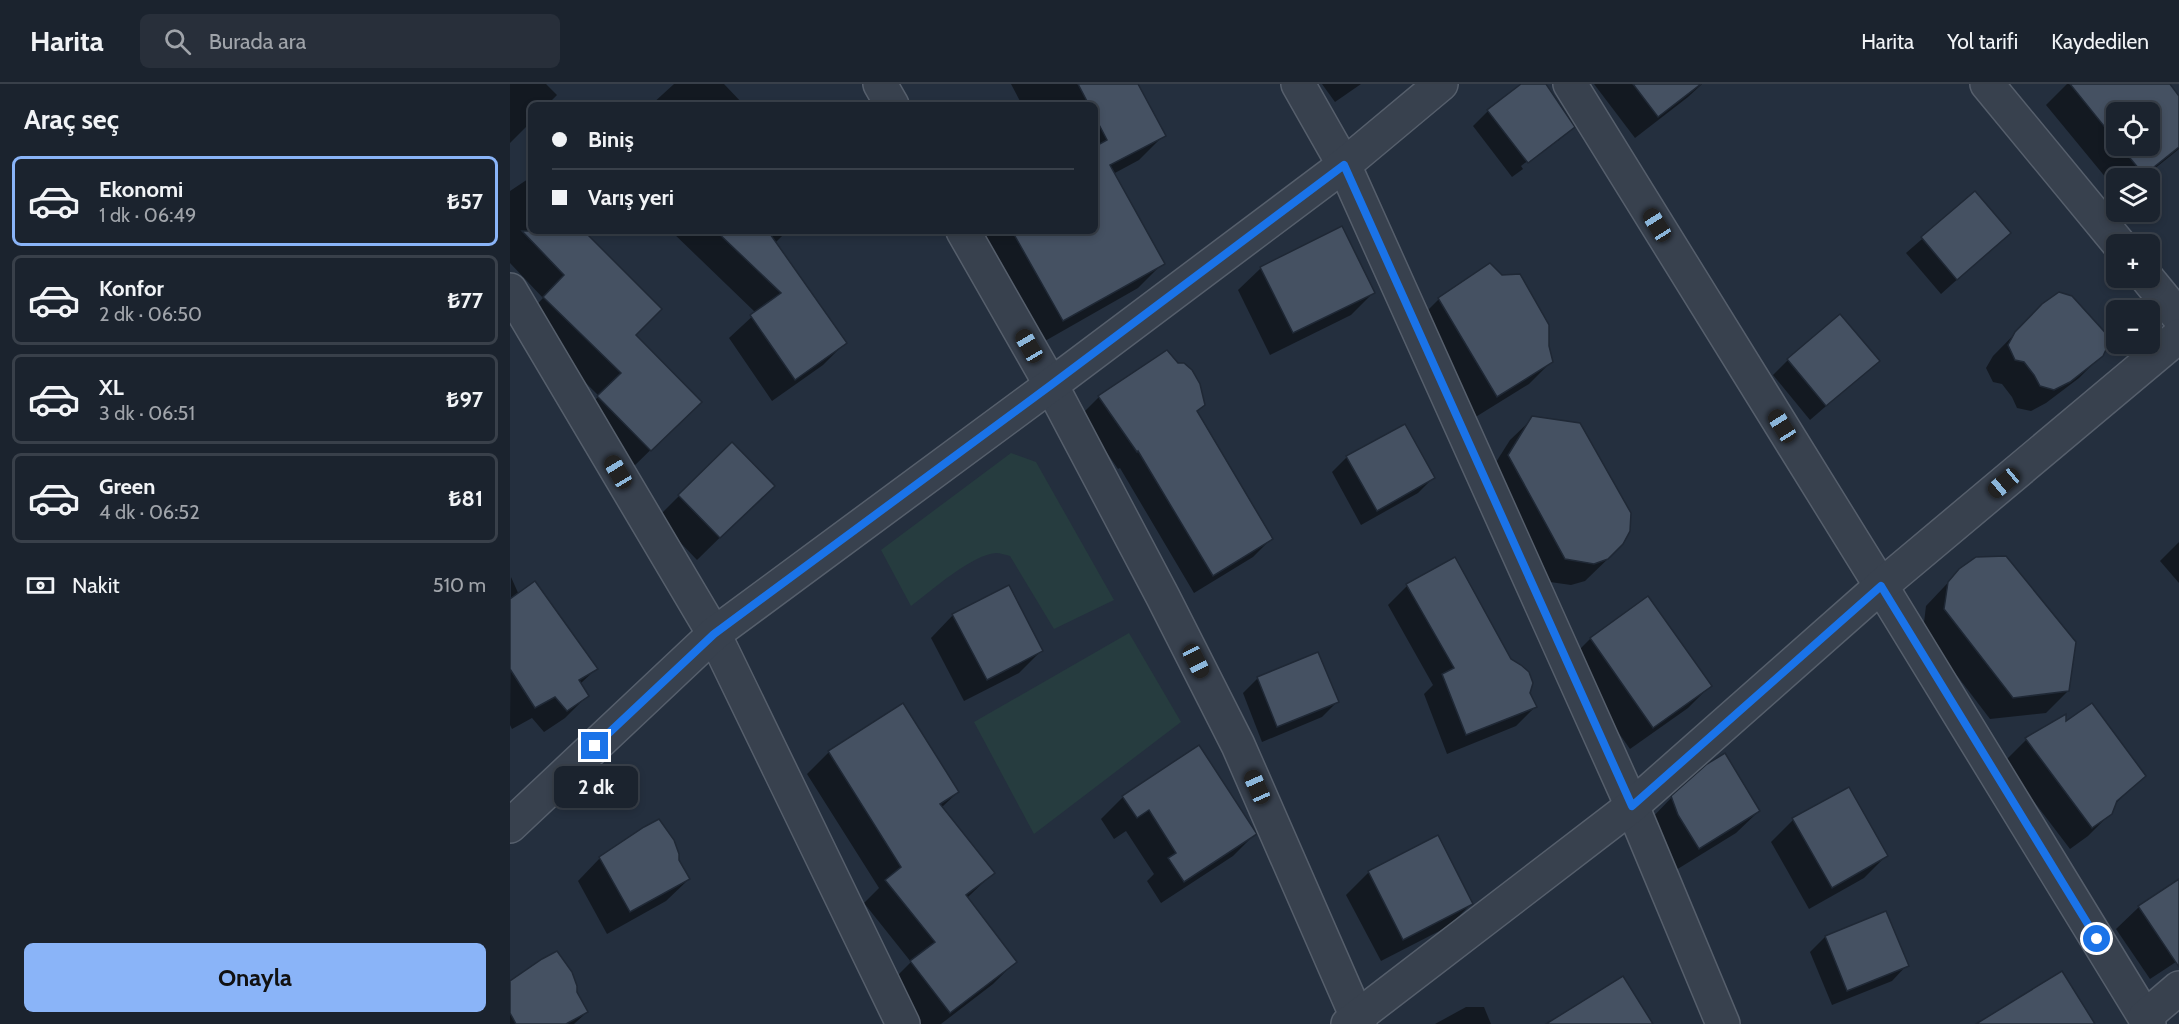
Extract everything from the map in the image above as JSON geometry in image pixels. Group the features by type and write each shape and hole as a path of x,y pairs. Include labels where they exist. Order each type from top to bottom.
{"street":[{"path":"880,84 890,102"},
{"path":"1298,84 1344,165 1632,806 1723,1024"},
{"path":"510,826 714,634 1344,165 1441,84"},
{"path":"1570,84 2147,1021 2179,988"},
{"path":"1987,84 2111,234"},
{"path":"965,234 1051,385 1164,597 1238,745 1355,1022 1632,806 1881,586 2179,336"},
{"path":"2155,288 2179,317"},
{"path":"510,290 714,634 903,1024"}],"green space":[{"path":"1011,453 1036,462 1114,600 1054,629 1010,556 996,553 986,555 963,567 911,606 881,550"},
{"path":"1129,633 1181,722 1034,834 974,722"}],"building":[{"path":"1078,84 1138,84 1166,136 1110,165 1165,264 1063,321 1014,234 1098,234 1098,145 1107,140 1098,123 1098,102 1087,102"},
{"path":"1521,84 1546,84 1575,127 1528,163 1487,110"},
{"path":"1633,84 1701,84 1658,117"},
{"path":"2070,84 2170,84 2179,96 2179,147 2153,168 2138,168 2128,156 2160,156 2160,102 2106,102 2106,129"},
{"path":"1975,191 2011,233 1957,280 1921,237"},
{"path":"1342,226 1375,293 1293,333 1260,267"},
{"path":"522,231 528,231 528,234 587,234 662,309 636,335 702,402 651,451 597,396 621,373 543,297 564,275"},
{"path":"719,234 770,234 847,343 795,380 750,315 781,293"},
{"path":"1490,263 1502,275 1520,274 1549,325 1549,346 1553,362 1497,397 1438,298"},
{"path":"2059,292 2072,296 2106,333 2106,350 2103,356 2070,382 2054,390 2040,386 2024,362 2015,360 2008,345 2015,332 2042,304"},
{"path":"1840,314 1880,361 1826,406 1787,359"},
{"path":"1167,350 1178,363 1184,363 1192,370 1200,384 1205,405 1197,411 1273,539 1213,576 1138,451 1098,396"},
{"path":"1532,416 1580,423 1631,513 1630,531 1623,544 1608,559 1594,564 1565,559 1508,455"},
{"path":"1405,424 1435,478 1377,511 1346,456"},
{"path":"732,442 775,486 720,538 678,495"},
{"path":"2006,556 2076,642 2069,691 2013,698 1944,609 1948,582 1959,569 1976,557"},
{"path":"1455,557 1511,659 1529,672 1533,683 1530,693 1537,707 1466,735 1442,674 1454,668 1406,584"},
{"path":"535,581 598,669 579,680 589,696 567,711 555,697 535,708 510,669 510,599"},
{"path":"1009,585 1043,651 987,680 952,614"},
{"path":"1648,596 1712,686 1653,728 1590,638"},
{"path":"1318,652 1339,702 1277,727 1257,677"},
{"path":"903,703 959,792 940,804 995,873 966,895 1017,962 950,1013 910,961 935,942 885,880 901,867 828,751"},
{"path":"2092,703 2146,776 2117,801 2112,814 2092,828 2025,738 2066,714 2066,721"},
{"path":"1199,745 1257,834 1184,882 1168,858 1176,853 1149,810 1137,818 1122,796"},
{"path":"1725,753 1760,811 1699,849 1678,815 1671,796 1707,764"},
{"path":"1849,787 1888,856 1832,888 1792,818"},
{"path":"659,819 674,840 679,860 690,879 630,912 599,857"},
{"path":"1438,835 1473,904 1403,940 1368,871"},
{"path":"2179,879 2179,967 2138,906"},
{"path":"1886,911 1909,966 1847,991 1825,936"},
{"path":"557,951 572,972 577,992 588,1012 566,1024 516,1024 510,1013 510,981"},
{"path":"2062,971 2095,1024 1976,1024"},
{"path":"1623,976 1653,1024 1546,1024"}],"route":[{"path":"595,746 714,634 1344,165 1632,806 1881,586 2097,939"}]}
